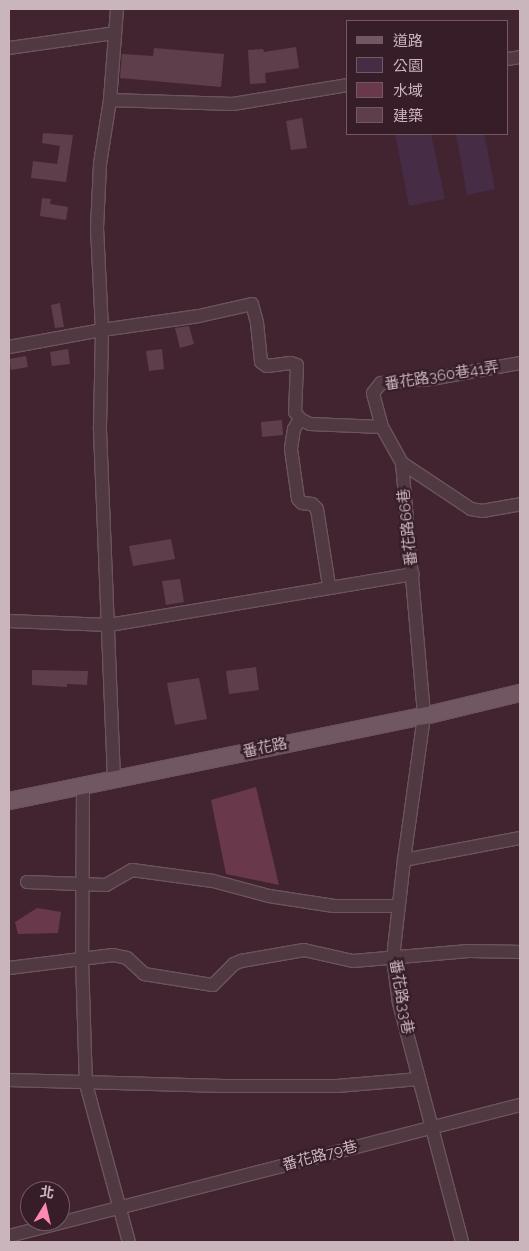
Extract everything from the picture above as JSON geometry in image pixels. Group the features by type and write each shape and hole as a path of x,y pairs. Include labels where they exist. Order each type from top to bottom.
{"main road":[{"name":"番花路","path":"9,801 424,716 520,693"}],"street":[{"path":"114,780 100,426 102,330 97,228 100,164 110,100 117,9"},
{"path":"9,48 115,33"},
{"path":"110,100 233,104 346,85"},
{"path":"9,347 102,330 199,316 252,304 257,323 261,362 267,366 290,363 297,365 295,412 300,419 310,424 382,427"},
{"name":"番花路360巷41弄","path":"382,427 373,393 381,382 431,379 520,363"},
{"path":"300,419 294,428 290,449 298,499 302,503 312,504 317,509 329,586"},
{"name":"番花路66巷","path":"382,427 402,462 424,716"},
{"path":"402,462 471,509 482,511 520,504"},
{"path":"9,621 109,625 329,586 413,574"},
{"name":"番花路33巷","path":"424,716 398,906 393,958 399,1003 462,1242"},
{"path":"82,785 82,959 86,1084 129,1242"},
{"path":"404,860 520,838"},
{"path":"26,882 106,884 132,870 213,881 269,896 334,906 398,906"},
{"path":"9,968 113,955 127,958 144,974 213,985 234,964 268,955 304,950 353,961 469,951 520,952"},
{"path":"9,1080 86,1084 337,1086 419,1079"},
{"name":"番花路79巷","path":"9,1236 520,1105"}],"green space":[{"path":"395,135 431,135 445,199 409,206"},
{"path":"456,135 484,135 495,189 467,195"}],"water":[{"path":"256,787 279,885 226,874 211,800"},
{"path":"37,908 61,912 58,933 18,934 15,922"}],"building":[{"path":"296,47 299,68 265,73 266,83 250,84 248,50 263,49 264,52"},
{"path":"154,48 224,54 221,87 120,78 122,54 153,56"},
{"path":"302,118 307,148 291,150 286,121"},
{"path":"43,133 73,135 66,182 31,178 33,161 57,164 60,146 42,143"},
{"path":"42,198 51,199 50,204 68,207 66,220 40,216"},
{"path":"60,303 64,327 55,328 51,305"},
{"path":"189,326 194,344 180,348 175,328"},
{"path":"68,349 70,364 52,366 50,352"},
{"path":"162,349 164,369 149,371 146,351"},
{"path":"26,356 28,367 11,370 9,359"},
{"path":"282,420 283,435 262,437 261,422"},
{"path":"171,539 175,559 133,566 129,546"},
{"path":"180,579 184,602 166,605 162,581"},
{"path":"256,667 259,690 229,694 226,671"},
{"path":"32,670 88,671 87,685 67,684 67,687 32,685"},
{"path":"199,678 207,719 175,725 167,683"}]}
